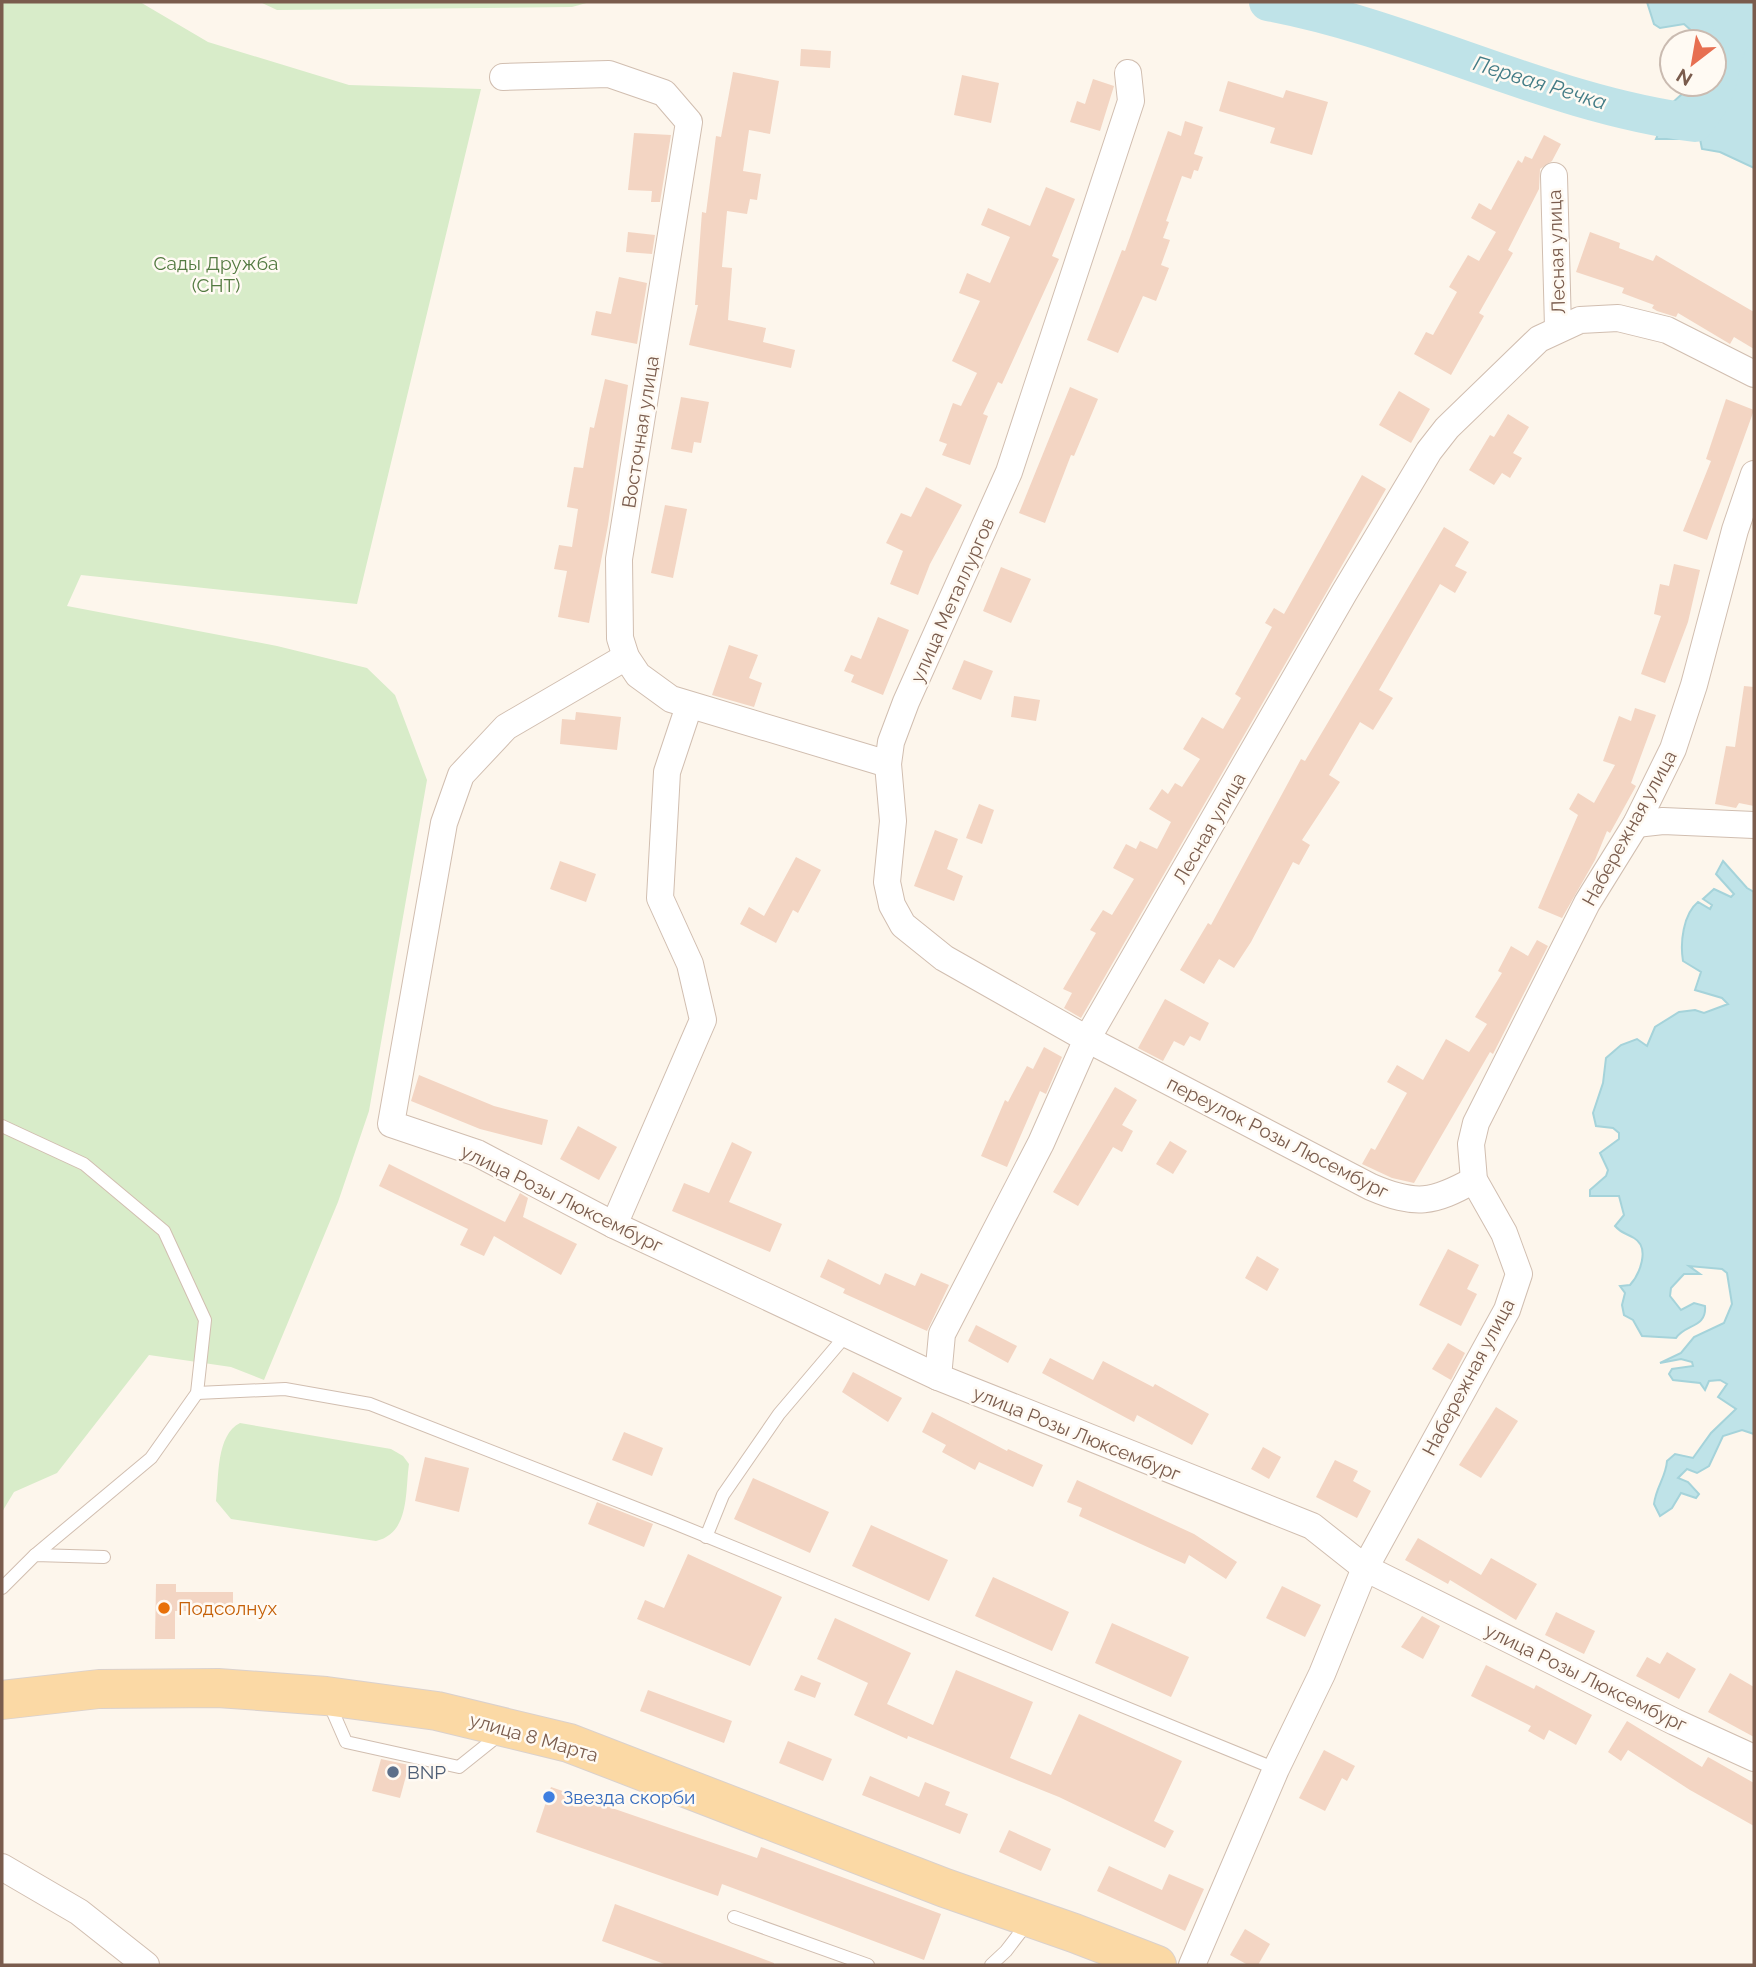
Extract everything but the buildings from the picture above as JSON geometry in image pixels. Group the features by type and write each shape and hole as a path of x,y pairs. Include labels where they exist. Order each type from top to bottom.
{"main road":[{"name":"улица 8 Марта","path":"2,1700 99,1689 192,1688 326,1696 437,1711 569,1744 945,1888 1157,1965"}],"street":[{"name":"улица Металлургов","path":"1087,1039 944,958 903,925 892,905 887,882 893,821 888,764 891,742 906,702 1009,472 1131,101 1128,73"},
{"name":"Восточная улица","path":"503,77 609,74 664,93 689,122 619,559 620,638 626,657 638,676 655,689 689,706 783,730 888,764"},
{"name":"Лесная улица","path":"1554,176 1558,328"},
{"name":"Лесная улица","path":"938,1377 942,1334 1041,1143 1087,1039 1429,451 1447,428 1539,339 1558,328 1596,318 1641,323 1692,341 1754,374"},
{"name":"Набережная улица","path":"1192,1965 1276,1769 1322,1674 1365,1569 1507,1310 1519,1274 1504,1233 1474,1180 1471,1144 1488,1098 1587,903 1636,824 1664,771 1682,723 1735,530 1754,474"},
{"name":"улица Розы Люксембург","path":"626,657 506,727 461,775 444,823 391,1124 477,1153 614,1225 938,1377 1312,1526 1365,1569 1675,1722 1754,1758"},
{"path":"614,1225 703,1020 690,964 660,898 667,772 689,706"},
{"path":"1636,824 1663,821 1754,825"},
{"name":"переулок Розы Люсембург","path":"1087,1039 1394,1197 1431,1200 1474,1180"},
{"path":"2,1867 79,1912 146,1965"}],"lane":[{"path":"2,1126 84,1164 163,1231 205,1320 197,1393 151,1458 35,1555 2,1588"},
{"path":"706,1537 730,1485 779,1414 847,1334"},
{"path":"197,1393 285,1389 370,1404 706,1537 1276,1769"},
{"path":"35,1555 104,1557"},
{"path":"326,1696 346,1742 459,1767 507,1728"},
{"path":"734,1917 868,1965"},
{"path":"991,1965 1006,1951 1031,1918"}],"green space":[{"name":"Сады Дружба (СНТ)","path":"2,2 140,2 208,42 349,85 481,89 357,604 81,575 67,606 277,646 367,668 395,695 427,780 369,1111 338,1202 264,1380 231,1367 149,1355 57,1473 14,1492 2,1512"},
{"path":"260,2 590,2 572,7 277,10"},
{"path":"240,1423 391,1449 403,1456 409,1464 406,1499 395,1530 376,1541 231,1519 216,1501 220,1458 227,1437"}],"water":[{"path":"1647,2 1754,2 1754,168 1720,152 1702,149 1700,139 1656,139 1672,103 1678,98 1728,98 1728,28 1688,28 1684,24 1660,28 1654,24"},
{"path":"1723,861 1747,888 1754,892 1754,1434 1742,1430 1723,1436 1709,1466 1697,1473 1687,1469 1678,1478 1688,1482 1699,1494 1696,1498 1681,1493 1672,1508 1660,1516 1654,1504 1667,1461 1675,1454 1693,1458 1711,1433 1736,1409 1718,1397 1727,1384 1720,1380 1709,1381 1705,1390 1700,1383 1673,1380 1669,1374 1672,1369 1693,1366 1692,1362 1681,1359 1660,1363 1681,1353 1694,1337 1724,1323 1732,1304 1727,1273 1722,1269 1689,1266 1700,1274 1684,1274 1671,1288 1670,1296 1681,1310 1694,1303 1705,1306 1703,1318 1676,1338 1642,1336 1633,1320 1624,1315 1622,1305 1625,1293 1620,1286 1630,1285 1637,1275 1642,1262 1642,1248 1639,1242 1615,1226 1624,1215 1619,1196 1590,1196 1590,1190 1606,1176 1608,1170 1600,1153 1619,1139 1619,1133 1613,1128 1596,1126 1593,1113 1603,1083 1606,1058 1621,1045 1637,1039 1647,1046 1655,1027 1679,1012 1695,1010 1704,1013 1728,1004 1722,998 1695,990 1701,972 1683,961 1682,954 1684,929 1693,907 1698,902 1710,909 1712,905 1703,899 1714,889 1731,897 1734,894 1716,874"}],"waterway":[{"name":"Первая Речка","path":"1268,2 1376,30 1586,100 1695,123 1713,95 1729,42 1743,26 1754,21"}],"place":[{"name":"Подсолнух","path":"164,1608"},
{"name":"BNP","path":"393,1772"},
{"name":"Звезда скорби","path":"549,1797"}]}
